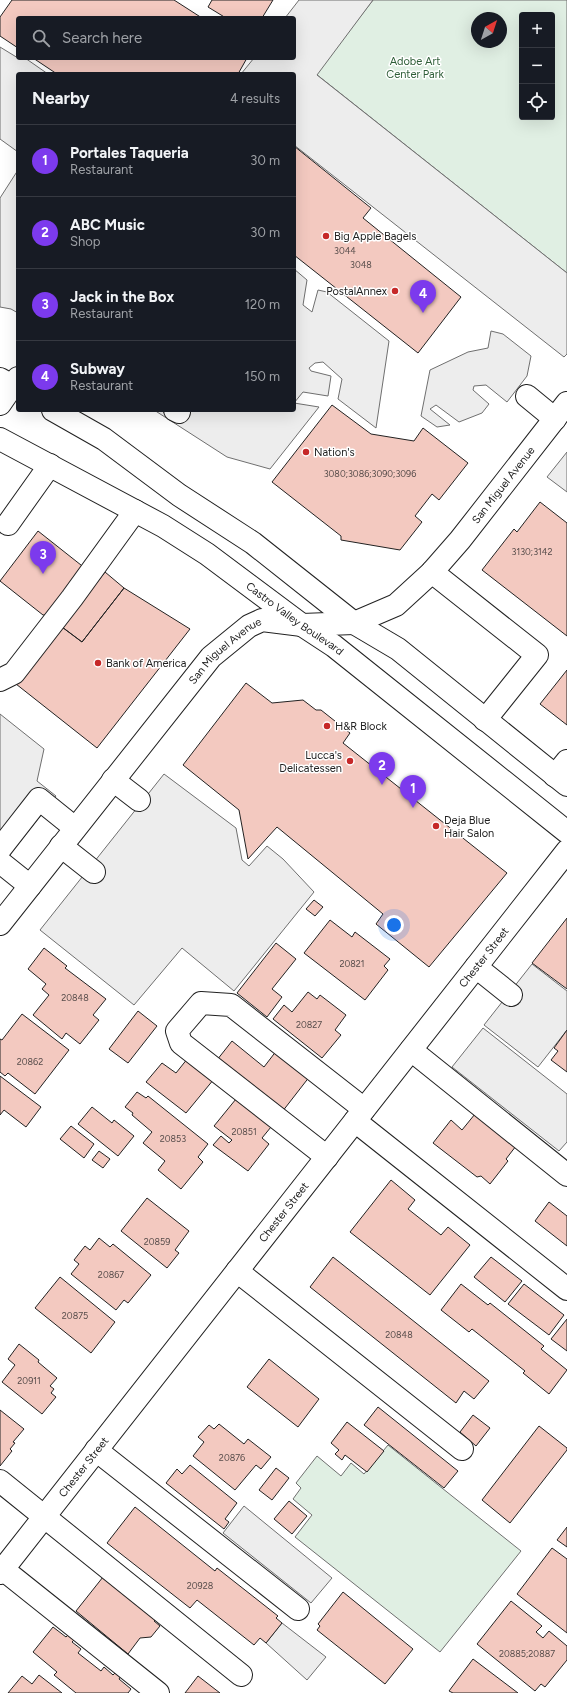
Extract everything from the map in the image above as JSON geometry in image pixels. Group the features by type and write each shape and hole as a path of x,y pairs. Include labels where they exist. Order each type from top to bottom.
{"street":[{"path":"0,404 12,383"},
{"path":"527,396 561,411"},
{"name":"San Miguel Avenue","path":"0,924 211,657 249,626 262,620 302,625 354,622 396,605 432,572 460,540 561,411"},
{"path":"56,412 104,440 179,494 253,543 354,622 398,649 485,720 563,774"},
{"name":"Castro Valley Boulevard","path":"0,439 163,526 207,554 302,625 334,646 567,832"},
{"path":"8,524 50,465"},
{"path":"7,676 72,598 134,511"},
{"path":"432,572 537,655 485,720"},
{"path":"113,780 139,800"},
{"path":"0,849 39,799 75,828"},
{"path":"61,846 94,872"},
{"name":"Chester Street","path":"1,1570 567,851"},
{"path":"0,862 30,886"},
{"path":"476,967 511,995"},
{"path":"327,1157 181,1043 177,1031 201,1003 231,1005 359,1115 567,1288"},
{"path":"411,1050 567,1175"},
{"path":"237,1271 462,1449"},
{"path":"96,1450 298,1609"},
{"path":"0,1481 241,1675"},
{"path":"1,1570 158,1693"}],"green space":[{"name":"Adobe Art Center Park","path":"373,0 567,0 567,273 316,74"},
{"path":"388,1445 521,1551 440,1652 295,1537 312,1515 293,1499 301,1488 296,1483 317,1456 341,1476 351,1463 364,1474"}],"shaded area":[{"path":"299,0 373,0 317,75 567,273 567,354 564,357 296,147 296,72 243,72 252,60 296,60 296,16 287,16"},
{"path":"0,47 16,57 16,60 28,60 45,72 16,72 16,151 0,139"},
{"path":"16,173 16,312 11,309 0,307 0,198"},
{"path":"296,271 307,280 303,305 312,312 318,290 327,292 389,341 376,428 338,399 342,379 323,362 315,363 309,368 311,371 331,376 328,396 303,392 296,401"},
{"path":"491,331 503,334 531,356 527,376 507,402 486,385 474,386 473,390 489,404 482,413 459,422 436,405 430,409 450,425 437,427 421,416 430,370 468,352 488,348"},
{"path":"296,403 319,407 270,469 227,457 157,412 296,412"},
{"path":"567,452 567,492 547,477"},
{"path":"0,714 44,749 37,781 56,796 0,867"},
{"path":"164,774 236,828 242,860 249,866 267,846 283,859 314,892 234,991 182,948 134,1005 40,930"},
{"path":"532,964 567,991 567,1030 538,1067 484,1025"},
{"path":"483,1028 567,1094 567,1142 559,1151 452,1067"},
{"path":"244,1506 332,1578 311,1603 223,1533"},
{"path":"282,1623 326,1657 307,1680 266,1643"}],"building":[{"path":"12,0 174,0 199,16 16,16 16,47 0,36 0,17"},
{"path":"212,0 273,0 263,16 223,16 208,7"},
{"path":"36,60 246,60 239,72 54,72"},
{"path":"296,148 371,208 363,218 461,297 418,353 296,257"},
{"path":"332,405 371,434 414,441 423,428 468,463 439,500 432,494 415,516 422,522 400,550 341,540 341,536 272,482"},
{"path":"540,502 567,523 567,636 482,570 514,529 517,532"},
{"path":"38,531 86,569 50,615 43,615 0,581"},
{"path":"105,572 124,588 82,642 62,627"},
{"name":"Bank of America","path":"124,588 190,629 97,748 16,684 62,627 82,642"},
{"path":"567,670 567,725 540,704"},
{"path":"246,683 272,703 303,700 316,710 321,710 350,733 343,743 507,873 429,967 376,924 383,914 277,827 248,859 239,810 183,765"},
{"path":"314,900 323,907 315,916 306,909"},
{"path":"567,918 567,989 532,963"},
{"path":"330,920 352,937 355,932 390,959 384,966 388,970 365,1000 304,953"},
{"path":"276,943 296,959 272,989 282,997 267,1017 237,993"},
{"path":"44,948 67,966 65,968 106,999 93,1015 99,1020 80,1044 66,1033 62,1039 33,1015 49,995 42,989 46,984 28,969"},
{"path":"308,992 317,999 320,995 346,1015 335,1030 341,1035 322,1058 273,1019 284,1005 292,1012"},
{"path":"138,1011 157,1026 128,1063 109,1049"},
{"path":"22,1014 69,1050 35,1094 8,1073 5,1076 0,1072 0,1039 2,1040"},
{"path":"567,1030 567,1072 551,1060 558,1051 554,1048"},
{"path":"232,1041 264,1067 277,1050 310,1076 282,1112 217,1060"},
{"path":"188,1058 214,1079 186,1113 146,1082 162,1063 176,1073"},
{"path":"0,1076 41,1107 26,1127 4,1110 0,1115"},
{"path":"137,1092 146,1098 148,1096 208,1144 198,1157 203,1162 181,1189 158,1170 165,1161 143,1143 152,1132 125,1107"},
{"path":"236,1099 271,1127 262,1138 269,1144 248,1171 213,1145 221,1136 229,1143 232,1140 214,1126"},
{"path":"92,1107 112,1123 114,1120 134,1136 118,1156 78,1124"},
{"path":"475,1114 516,1146 506,1159 508,1161 490,1184 481,1176 477,1177 433,1143 451,1120 462,1130"},
{"path":"71,1126 94,1144 84,1158 60,1139"},
{"path":"99,1151 110,1159 103,1168 92,1160"},
{"path":"391,1180 415,1200 408,1209 441,1235 448,1227 470,1245 430,1295 350,1232"},
{"path":"147,1198 189,1231 175,1250 179,1253 167,1268 121,1231"},
{"path":"549,1202 567,1216 567,1246 535,1221"},
{"path":"99,1238 110,1247 113,1244 151,1275 128,1303 124,1300 116,1310 71,1274 79,1264 74,1260 85,1246 90,1250"},
{"path":"333,1257 489,1381 474,1399 464,1391 456,1403 310,1287"},
{"path":"491,1257 522,1281 505,1302 474,1277"},
{"path":"60,1277 115,1322 91,1353 35,1308"},
{"path":"461,1284 488,1305 490,1303 544,1346 541,1349 567,1370 549,1394 523,1373 525,1371 472,1329 469,1332 441,1310"},
{"path":"524,1284 564,1315 549,1335 508,1304"},
{"path":"567,1319 567,1351 551,1339"},
{"path":"19,1344 39,1360 38,1362 57,1378 50,1386 54,1389 51,1393 56,1397 42,1414 2,1382 15,1365 8,1359"},
{"path":"269,1359 319,1399 298,1427 247,1387"},
{"path":"378,1407 458,1471 444,1488 364,1425"},
{"path":"0,1410 24,1429 13,1442 15,1443 10,1449 12,1451 0,1466"},
{"path":"473,1415 490,1428 476,1446 460,1432"},
{"path":"347,1422 384,1451 367,1472 345,1455 342,1460 335,1454 339,1450 331,1443"},
{"path":"219,1424 244,1444 248,1439 271,1457 261,1469 256,1465 235,1490 193,1456 204,1442 198,1437 209,1425 214,1429"},
{"path":"539,1426 567,1448 567,1450 510,1523 482,1500"},
{"path":"190,1465 237,1503 225,1519 229,1522 224,1529 166,1483 177,1469 182,1474"},
{"path":"276,1468 289,1478 272,1500 259,1490"},
{"path":"289,1501 307,1516 292,1534 274,1519"},
{"path":"135,1507 215,1571 217,1568 278,1616 276,1618 282,1623 266,1643 260,1638 254,1645 197,1600 190,1608 107,1543"},
{"path":"567,1527 567,1547 557,1540"},
{"path":"552,1548 567,1559 567,1633 517,1594"},
{"path":"103,1577 156,1619 154,1621 160,1626 151,1637 140,1638 128,1654 76,1611"},
{"path":"343,1592 413,1649 385,1684 317,1630 320,1626 318,1624"},
{"path":"511,1601 542,1626 536,1632 543,1638 549,1631 567,1646 567,1660 545,1687 541,1684 535,1691 477,1644"},
{"path":"53,1627 66,1637 69,1634 75,1639 72,1642 81,1649 78,1653 101,1671 104,1667 113,1675 116,1672 121,1676 119,1679 131,1689 128,1693 76,1693 54,1675 57,1672 33,1652"},
{"path":"473,1659 518,1693 453,1693 449,1691"},
{"path":"39,1675 62,1693 8,1693 22,1676 32,1684"},
{"path":"198,1676 220,1693 185,1693"}],"place":[{"name":"Big Apple Bagels","path":"326,236"},
{"name":"PostalAnnex","path":"395,291"},
{"name":"Subway","path":"423,313"},
{"name":"Nation's","path":"306,452"},
{"name":"Jack in the Box","path":"43,574"},
{"name":"Bank of America","path":"98,663"},
{"name":"H&R Block","path":"327,726"},
{"name":"Lucca's Delicatessen","path":"350,761"},
{"name":"ABC Music","path":"382,785"},
{"name":"Portales Taqueria","path":"413,808"},
{"name":"Deja Blue Hair Salon","path":"436,826"}]}
